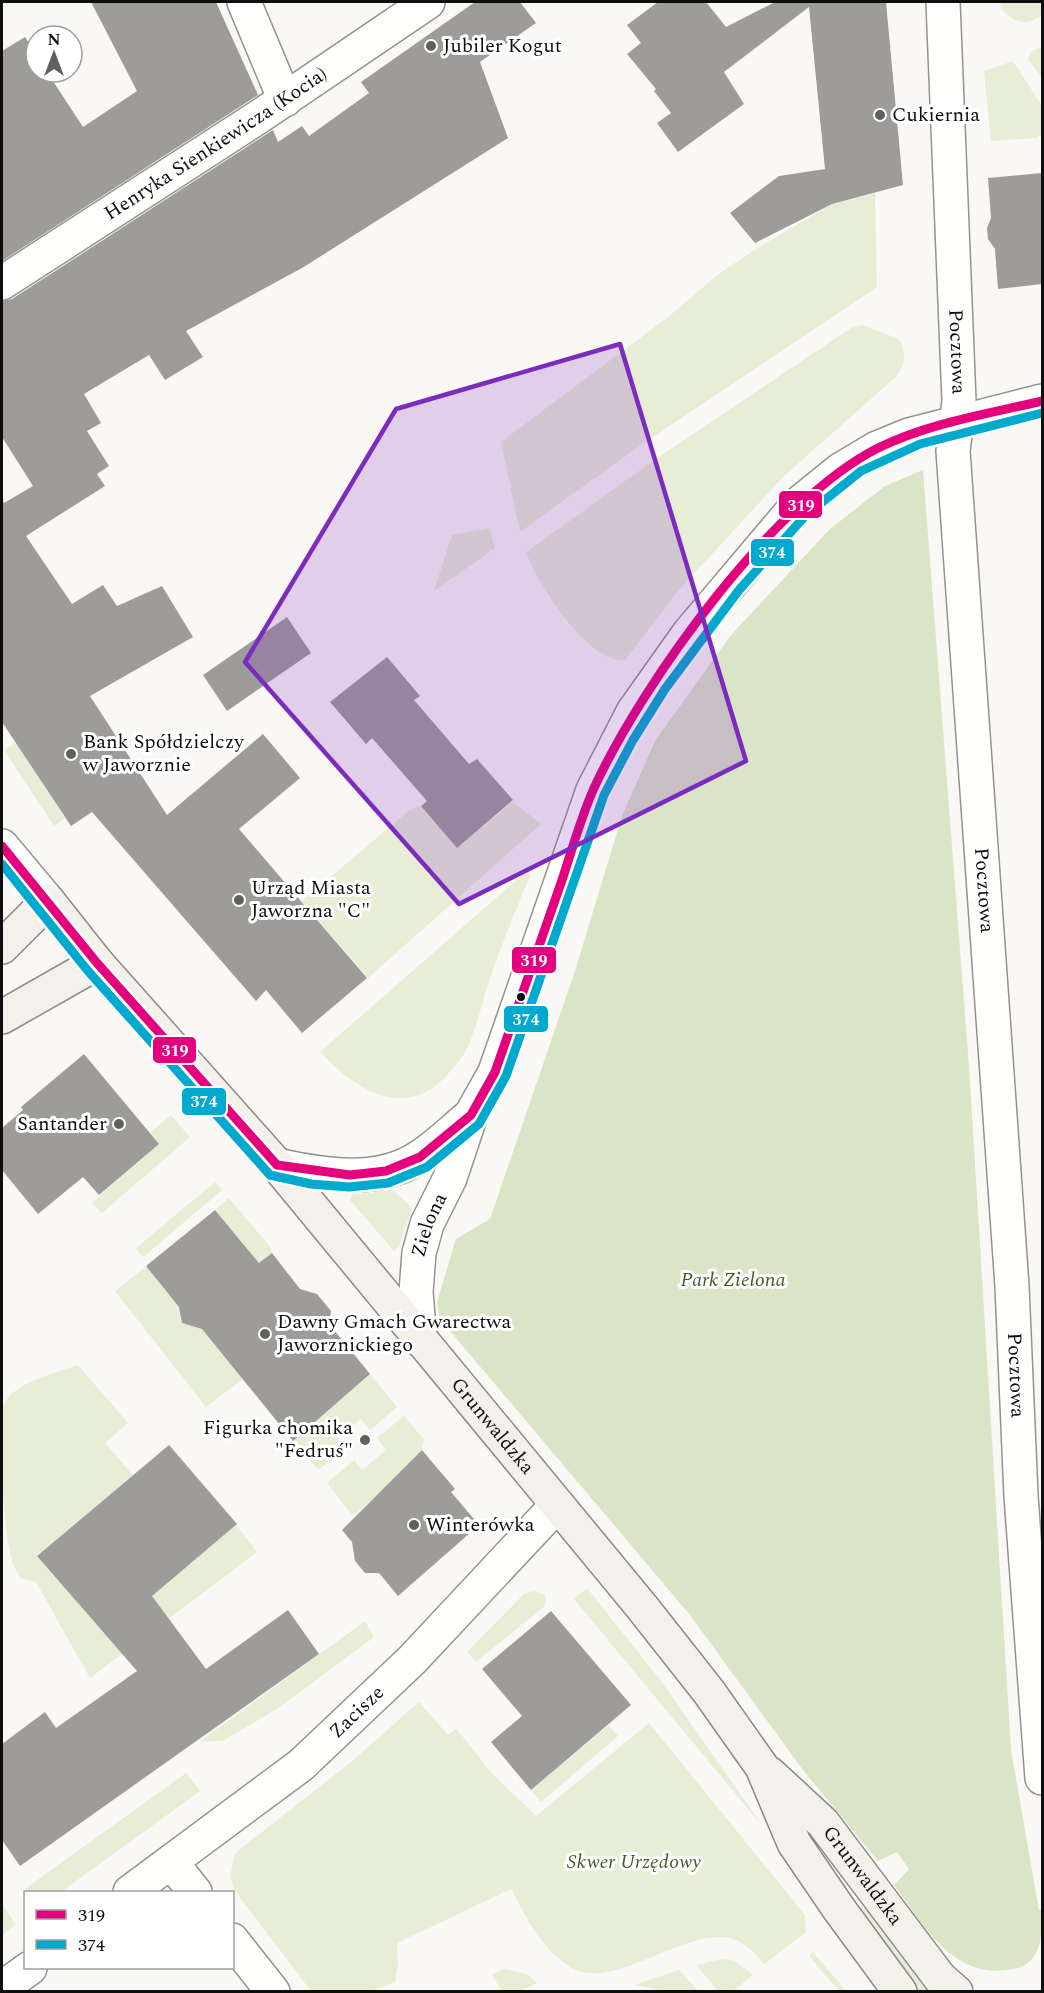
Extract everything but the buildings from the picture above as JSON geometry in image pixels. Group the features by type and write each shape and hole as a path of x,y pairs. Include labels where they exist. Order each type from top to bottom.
{"street":[{"path":"244,2 285,100"},
{"name":"Henryka Sienkiewicza (Kocia)","path":"2,283 285,100 428,2"},
{"name":"Pocztowa","path":"943,2 958,412 953,451 1012,1286 1021,1496 1042,1778"},
{"name":"Zielona","path":"420,1340 416,1292 419,1253 427,1224 450,1178 471,1115 495,1072 593,790 628,722 661,670 746,564 798,504 840,470 877,448 958,412 1042,401"},
{"name":"Grunwaldzka","path":"2,846 98,963 277,1165 682,1658 762,1767 823,1823 940,1978 956,1992"},
{"path":"2,947 48,901"},
{"path":"2,1017 98,963"},
{"name":"Zielona","path":"277,1165 314,1173 350,1175 386,1171 420,1157 471,1115"},
{"name":"Zacisze","path":"133,1891 301,1765 412,1660 557,1505"},
{"name":"Grunwaldzka","path":"762,1767 794,1843 900,1992"},
{"path":"171,1862 193,1891"},
{"path":"234,1943 273,1992"},
{"path":"2,1989 29,1969"}],"highlighted area":[{"path":"620,344 746,761 459,904 245,662 396,409"}],"green space":[{"path":"1000,2 1042,2 1042,15 1030,21 1020,22 1001,9"},
{"path":"1042,47 1042,78 1028,59 1031,52"},
{"path":"1013,61 1042,106 1042,134 1037,138 991,141 984,71"},
{"path":"875,193 877,287 641,445 520,532 501,442 668,317 720,273 759,247 832,204"},
{"path":"862,325 899,339 904,358 897,376 784,476 678,591 625,660 610,658 595,649 580,636 553,601 541,583 526,552 653,461 851,328"},
{"name":"Park Zielona","path":"923,470 969,1066 1011,1750 1039,1910 1042,1910 1039,1947 1030,1961 1013,1969 992,1971 974,1967 958,1959 943,1947 917,1918 894,1885 909,1869 897,1852 878,1861 803,1770 690,1615 440,1319 437,1302 456,1239 490,1219 575,971 622,816 655,741 731,635 830,529 885,486"},
{"path":"489,528 495,548 434,591 452,535"},
{"path":"16,743 65,818 54,826 4,750"},
{"path":"513,802 541,824 368,978 302,901 411,809 422,806 457,848"},
{"path":"528,870 530,876 489,980 470,1042 459,1061 432,1088 415,1096 398,1098 381,1095 349,1078 320,1052"},
{"path":"171,1115 190,1137 102,1213 92,1203 159,1144 150,1133"},
{"path":"215,1182 222,1190 143,1257 136,1248"},
{"path":"391,1188 412,1208 399,1246 394,1251 350,1200 353,1194 373,1193"},
{"path":"229,1198 271,1248 272,1253 259,1263 215,1210"},
{"path":"147,1266 168,1294 174,1294 187,1312 179,1318 184,1325 195,1318 244,1378 206,1407 115,1291"},
{"path":"78,1365 128,1423 105,1443 133,1475 37,1555 104,1634 236,1525 257,1552 90,1678 36,1582 19,1576 13,1562 5,1521 2,1471 2,1408 7,1399 15,1391 34,1380"},
{"path":"370,1374 397,1407 370,1430 361,1419 338,1437 346,1449 318,1470 294,1440"},
{"path":"404,1416 424,1440 422,1450 391,1483 353,1516 327,1483 354,1460 362,1470 386,1450 377,1438"},
{"path":"587,1588 661,1681 764,1828 574,1599"},
{"path":"534,1591 546,1596 545,1606 476,1662 467,1652 524,1594"},
{"path":"365,1621 374,1637 277,1709 222,1741 199,1742"},
{"name":"Skwer Urzędowy","path":"419,1702 448,1735 456,1728 489,1770 536,1816 649,1723 805,1915 806,1932 764,1964 740,1942 718,1937 697,1940 609,1972 589,1973 572,1968 552,1952 536,1933 511,1889 397,1943 398,1964 395,1982 371,1991 311,1991 235,1891 230,1877 235,1853 350,1763"},
{"path":"609,1725 618,1736 541,1802 531,1790"},
{"path":"186,1773 200,1791 62,1891 27,1891 25,1889"},
{"path":"4,1907 16,1925 2,1935 2,1908"},
{"path":"866,1908 929,1991 916,1991 859,1914"},
{"path":"813,1952 846,1991 839,1991 809,1956"},
{"path":"722,1959 735,1961 753,1975 733,1991 718,1991 696,1965"},
{"path":"504,1969 527,1974 537,1983 520,1991 502,1991 492,1975"},
{"path":"679,1970 698,1991 666,1991 634,1985"}],"transit line":[{"name":"319","path":"2,846 97,963 277,1165 350,1175 386,1171 420,1157 471,1115 495,1072 594,788 644,698 715,598 755,551 796,509 838,473 878,448 917,432 1042,401"},
{"name":"374","path":"2,864 88,971 270,1175 311,1184 349,1187 388,1183 427,1167 479,1124 506,1076 604,795 633,740 665,689 739,590 805,516 861,471 920,444 1042,413"}],"place":[{"name":"Jubiler Kogut","path":"431,46"},
{"name":"Cukiernia","path":"880,115"},
{"name":"Bank Spółdzielczy w Jaworznie","path":"71,754"},
{"name":"Urząd Miasta Jaworzna \"C\"","path":"239,900"},
{"name":"Santander","path":"119,1124"},
{"name":"Dawny Gmach Gwarectwa Jaworznickiego","path":"265,1334"},
{"name":"Figurka chomika \"Fedruś\"","path":"365,1440"},
{"name":"Winterówka","path":"414,1525"}]}
